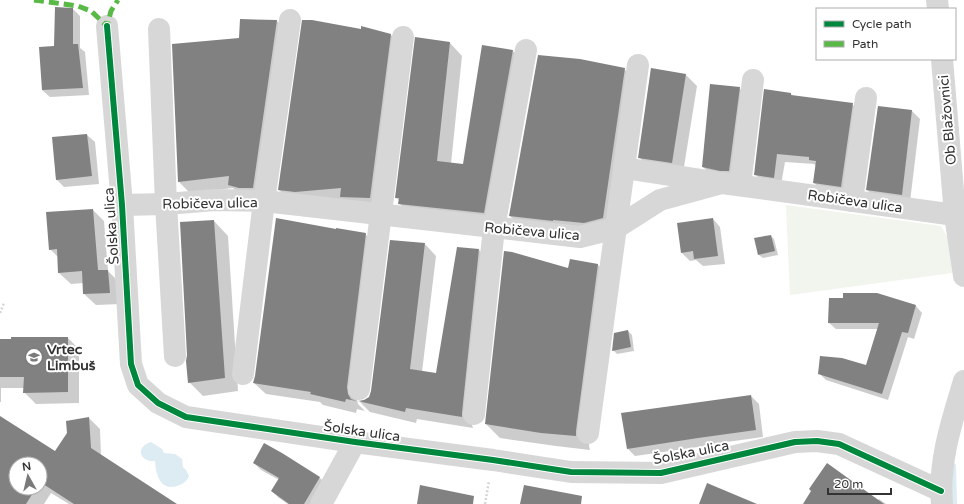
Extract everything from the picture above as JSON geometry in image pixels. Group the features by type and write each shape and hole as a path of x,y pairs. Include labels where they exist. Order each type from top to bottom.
{"street":[{"path":"243,374 264,201 290,20"},
{"name":"Šolska ulica","path":"107,26 122,205 131,364 138,385 158,403 186,417 571,472 661,473 795,442 817,441 839,444 941,498"},
{"path":"159,30 166,204 175,356"},
{"path":"359,389 403,37"},
{"path":"474,414 494,228 526,50"},
{"name":"Ob Blažovnici","path":"942,60 958,179 955,215 964,276"},
{"path":"588,433 638,65"},
{"path":"624,168 731,184 753,80"},
{"path":"852,200 866,98"},
{"name":"Robičeva ulica","path":"122,205 166,204 215,200 264,201 580,237 616,228 660,200 731,184 955,215"},
{"path":"941,498 945,448 964,381"},
{"path":"321,504 355,442"}],"path":[{"path":"0,313 4,303"}],"shaded area":[{"path":"786,205 941,226 950,242 952,273 790,295"},
{"path":"151,442 162,449 164,453 175,454 182,459 183,467 189,476 184,482 177,486 171,487 160,481 156,472 155,461 145,459 141,454 143,447"}],"building":[{"path":"55,7 73,8 73,44 78,44 83,88 42,90 39,47 54,46"},
{"path":"240,19 277,20 253,188 239,188 228,185 229,176 178,182 172,44 239,38"},
{"path":"302,20 312,20 361,29 361,26 391,34 370,198 340,197 341,188 295,192 278,190"},
{"path":"415,37 450,42 437,161 463,164 482,45 513,50 484,213 398,204 399,198 395,198"},
{"path":"538,55 580,59 625,68 603,218 584,223 509,216"},
{"path":"651,68 686,74 672,163 638,158"},
{"path":"710,84 740,87 729,171 720,171 702,167"},
{"path":"764,89 791,93 791,95 853,103 841,187 813,183 816,161 809,160 809,157 777,154 774,178 754,175"},
{"path":"878,106 912,110 902,195 866,190"},
{"path":"87,134 92,176 56,180 52,137"},
{"path":"93,209 98,270 108,270 110,293 83,294 82,271 58,273 57,249 49,250 46,212"},
{"path":"276,218 366,233 347,387 348,394 351,399 357,401 346,399 345,402 310,394 311,392 253,383"},
{"path":"713,218 718,256 694,259 693,251 681,253 677,223"},
{"path":"214,220 225,378 188,383 180,222"},
{"path":"771,235 775,251 758,255 754,238"},
{"path":"390,240 425,243 410,369 436,373 457,247 479,249 462,417 406,408 405,412 358,401 369,397 371,391"},
{"path":"504,251 568,268 570,259 598,264 576,436 541,433 485,424"},
{"path":"843,293 877,293 916,305 908,333 902,332 882,394 818,374 820,356 842,358 866,365 879,323 828,323 829,298 843,298"},
{"path":"628,330 631,347 612,351 614,333"},
{"name":"Vrtec Limbuš","path":"11,337 68,337 68,392 23,393 24,377 0,377 0,339 11,339"},
{"path":"751,395 756,430 627,449 621,413"},
{"path":"0,416 55,451 67,433 66,421 89,417 91,448 177,504 74,504 48,487 48,456 8,456 8,496 31,496 26,504 0,504"},
{"path":"264,443 320,477 304,504 289,504 271,491 279,478 253,463"},
{"path":"827,463 884,504 803,504 811,491 809,489"},
{"path":"707,483 757,504 699,504"},
{"path":"420,485 474,496 473,504 417,504"},
{"path":"524,485 582,496 581,504 520,504"}],"waterway":[{"path":"953,466 954,504"}],"marked path":[{"path":"34,0 78,6 91,11 107,26 111,11 118,0"}],"cycle path":[{"path":"107,26 122,205 131,364 138,385 158,403 186,417 571,472 661,473 795,442 817,441 839,444 941,491"}],"place":[{"name":"Vrtec Limbuš","path":"34,357"}]}
